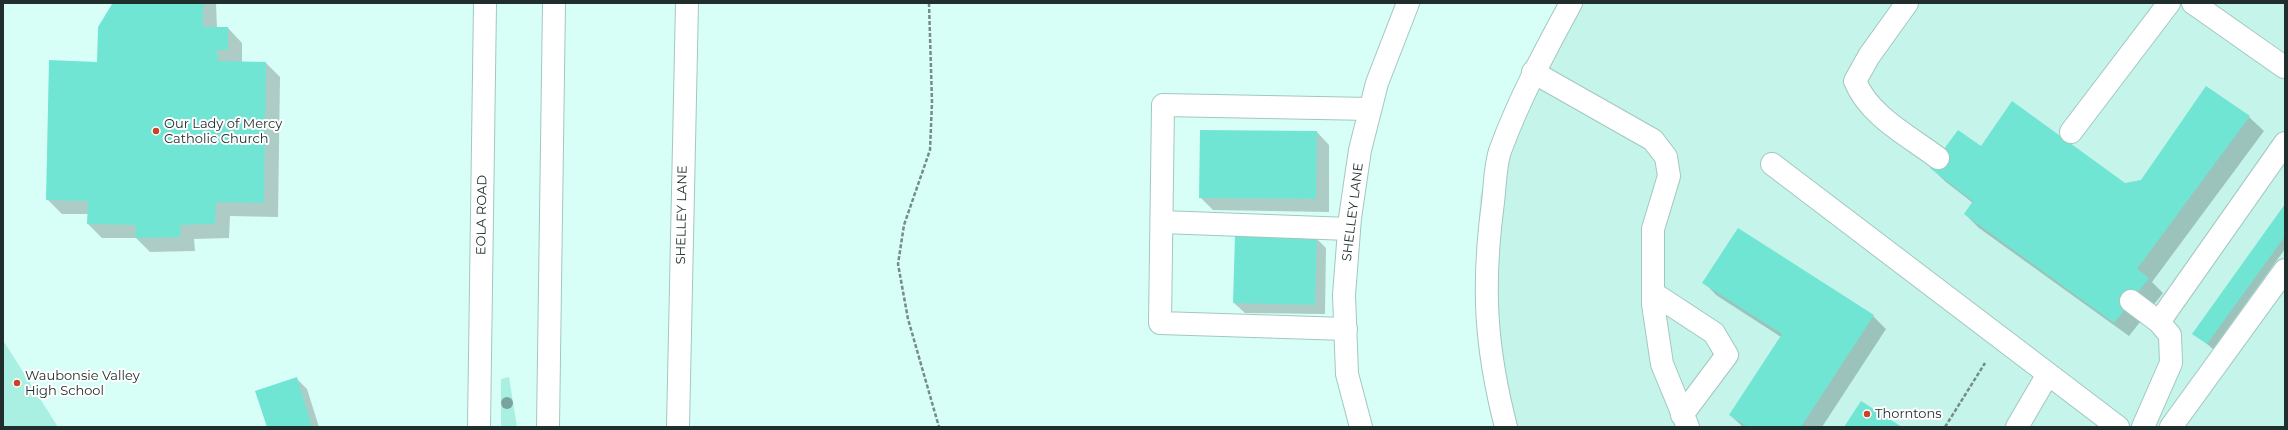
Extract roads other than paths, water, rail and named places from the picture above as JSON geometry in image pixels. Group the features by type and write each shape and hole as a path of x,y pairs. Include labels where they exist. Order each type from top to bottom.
{"street":[{"name":"EOLA ROAD","path":"479,427 485,3"},
{"path":"548,427 554,3"},
{"name":"SHELLEY LANE","path":"678,427 687,3"},
{"name":"SHELLEY LANE","path":"1361,427 1347,374 1344,295 1349,229 1360,150 1370,109 1377,83 1408,3"},
{"path":"1506,427 1496,389 1488,341 1485,295 1488,244 1500,152 1533,72 1571,3"},
{"path":"1908,3 1869,56 1855,81 1860,92 1871,108 1938,158"},
{"path":"2071,132 2169,3"},
{"path":"2193,3 2284,67 2285,65"},
{"path":"1533,72 1653,140 1666,157 1669,176 1653,229 1653,293 1662,364 1685,421"},
{"path":"1346,328 1160,323 1163,105 1370,109"},
{"path":"2159,322 2285,143"},
{"path":"1772,164 2118,427"},
{"path":"1162,222 1349,229"},
{"path":"2171,427 2285,270"},
{"path":"1653,293 1714,333 1727,355 1685,421"},
{"path":"2131,301 2159,322 2170,335 2171,363 2143,427"},
{"path":"2017,427 2048,374"}],"place":[{"name":"Our Lady of Mercy Catholic Church","path":"156,131"},
{"name":"Waubonsie Valley High School","path":"17,383"},
{"name":"Thorntons","path":"1867,414"}]}
